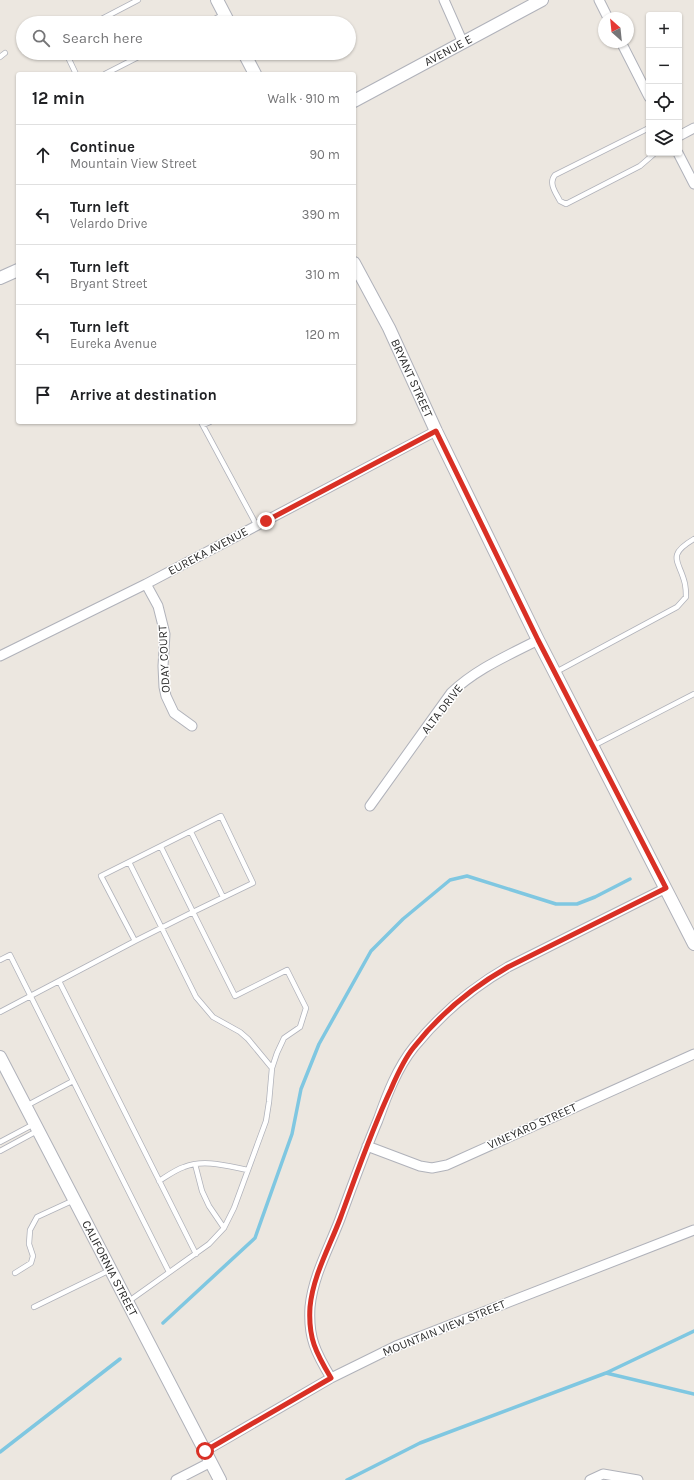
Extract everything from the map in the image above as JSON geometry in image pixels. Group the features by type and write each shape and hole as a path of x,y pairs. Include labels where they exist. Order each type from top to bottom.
{"street":[{"path":"217,0 226,16"},
{"path":"444,0 463,43"},
{"name":"AVENUE E","path":"356,100 542,0"},
{"path":"599,0 605,12"},
{"path":"624,48 646,91"},
{"path":"248,60 254,72"},
{"path":"682,134 694,128"},
{"path":"680,156 694,184"},
{"name":"BRYANT STREET","path":"356,267 389,328 436,431 538,640 694,944"},
{"path":"0,278 16,271"},
{"name":"EUREKA AVENUE","path":"0,656 146,584 436,431"},
{"name":"ODAY COURT","path":"146,584 158,606 165,634 163,666 166,696 174,713 192,726"},
{"name":"ALTA DRIVE","path":"370,806 451,693 478,671 538,640"},
{"path":"331,1378 317,1355 311,1335 310,1308 315,1279 332,1240 367,1146 393,1084 414,1047 453,1006 488,978 666,888"},
{"name":"VINEYARD STREET","path":"367,1146 420,1166 432,1168 447,1165 694,1054"},
{"name":"CALIFORNIA STREET","path":"0,1057 220,1480"},
{"name":"MOUNTAIN VIEW STREET","path":"176,1480 208,1457 331,1378 396,1346 694,1230"},
{"path":"590,1480 605,1477 638,1480"}],"lane":[{"path":"107,16 138,0"},
{"path":"0,57 5,54"},
{"path":"69,60 75,72"},
{"path":"108,72 132,60"},
{"path":"646,130 555,175 552,178 551,183 560,201 566,204 640,166 652,156"},
{"path":"202,424 256,526"},
{"path":"554,672 677,607 686,597 685,584 676,560 677,555 683,546 694,539"},
{"path":"593,746 694,694"},
{"path":"0,1012 134,941 253,883 221,816 101,876 134,941"},
{"path":"191,832 223,897"},
{"path":"127,1302 196,1254 209,1244 224,1228 234,1208 266,1121 272,1068 277,1053 284,1038 300,1027 306,1008 288,970 235,996 161,847"},
{"path":"129,862 196,997 213,1017 240,1032 248,1039 272,1068"},
{"path":"0,960 10,955 169,1272"},
{"path":"59,981 196,1254"},
{"path":"25,1106 73,1081"},
{"path":"0,1142 36,1127"},
{"path":"0,1151 36,1127"},
{"path":"159,1180 183,1167 195,1164 215,1164 248,1170"},
{"path":"195,1164 202,1191 224,1228"},
{"path":"15,1273 31,1263 33,1256 29,1244 30,1230 37,1217 74,1200"},
{"path":"34,1307 110,1270"}],"waterway":[{"path":"163,1323 255,1238 292,1134 301,1089 319,1044 371,951 403,919 450,880 467,876 556,904 577,904 595,897 630,879"},
{"path":"347,1480 420,1443 606,1373 694,1331"},
{"path":"0,1452 120,1359"},
{"path":"606,1373 694,1394"}],"route":[{"path":"205,1451 331,1378 317,1355 311,1335 310,1308 315,1279 332,1240 384,1103 399,1071 414,1047 453,1006 488,978 666,888 538,640 436,431 266,521"}]}
